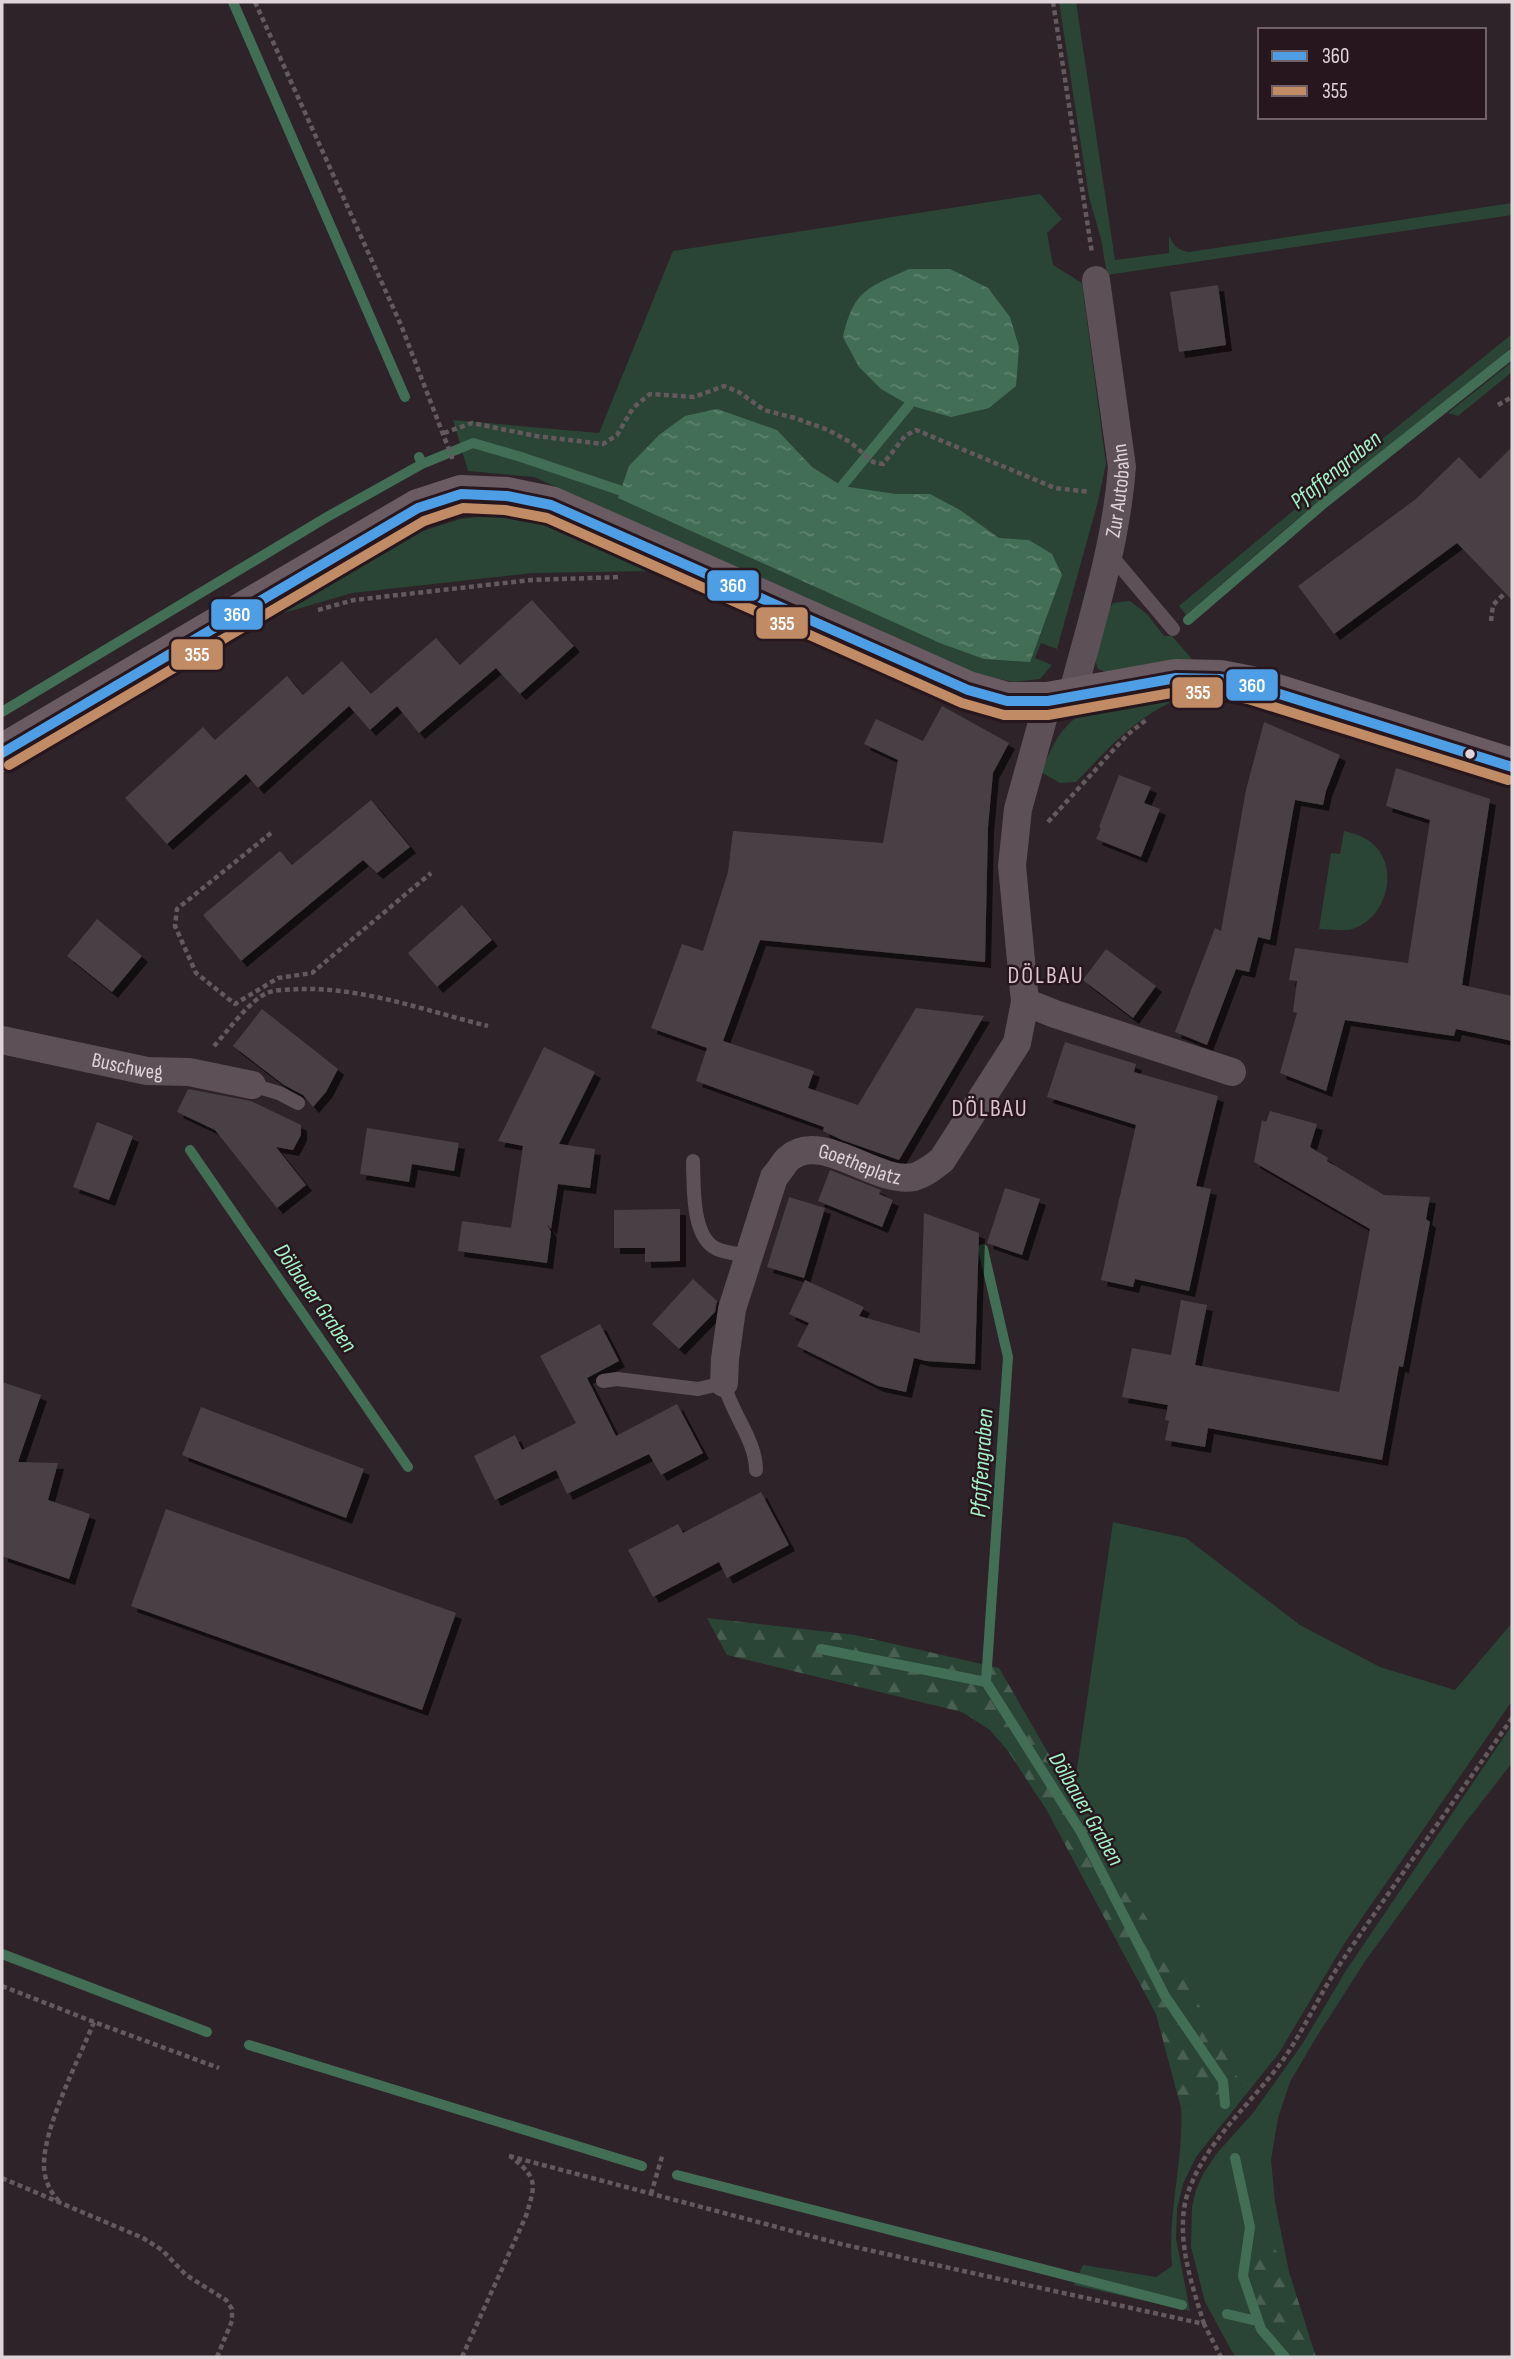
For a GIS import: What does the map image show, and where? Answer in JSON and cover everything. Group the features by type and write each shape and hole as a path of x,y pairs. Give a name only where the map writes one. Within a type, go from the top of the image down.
{"street":[{"name":"Zur Autobahn","path":"1060,700 1109,553 1120,495 1122,467 1096,280"},
{"path":"2,753 418,508 461,494 507,496 551,505 968,690 1007,701 1060,700 1176,678 1220,680 1276,693 1512,767"},
{"name":"Goetheplatz","path":"724,1383 732,1309 775,1177 788,1159 803,1151 823,1151 895,1177 913,1177 929,1171 942,1160 1017,1043 1025,1002 1012,866 1018,809 1060,700"},
{"path":"1025,1002 1232,1072"},
{"name":"Buschweg","path":"2,1040 147,1071 189,1072 252,1085"}],"lane":[{"path":"1109,553 1173,629"},
{"path":"252,1085 279,1093 298,1103"},
{"path":"693,1161 694,1196 699,1227 707,1242 717,1249 749,1256"},
{"path":"603,1381 617,1379 698,1389 724,1383"},
{"name":"Goetheplatz","path":"724,1383 727,1398 756,1458 756,1470"}],"path":[{"path":"255,2 401,324 454,463"},
{"path":"1053,2 1096,280"},
{"path":"444,433 472,424 536,436 603,444 617,435 633,408 650,394 694,397 724,386 739,392 764,410 828,430 850,442 873,462 883,464 905,436 916,430 1055,488 1120,495"},
{"path":"1498,405 1512,397"},
{"path":"315,611 354,600 531,580 631,576"},
{"path":"1491,621 1493,606 1506,593"},
{"path":"1047,823 1127,735 1152,716"},
{"path":"271,833 177,909 175,926 196,973 234,1004 278,978 312,973 431,873"},
{"path":"189,1072 251,1005 266,993 285,990 319,989 362,994 488,1026"},
{"path":"1221,2357 1204,2325 1190,2278 1182,2228 1186,2202 1195,2174 1222,2135 1285,2056 1335,1972 1512,1718"},
{"path":"2,1986 219,2068"},
{"path":"61,2203 47,2184 44,2167 46,2145 94,2022"},
{"path":"651,2194 663,2153"},
{"path":"462,2357 530,2202 532,2179 528,2170 509,2156 841,2244 1204,2325"},
{"path":"2,2178 143,2238 162,2250 186,2275 226,2300 232,2309 232,2321 217,2357"}],"green space":[{"path":"1059,2 1076,2 1115,260 1169,253 1169,235 1176,247 1189,252 1512,203 1512,215 1107,275 1101,239 1089,197"},
{"path":"1040,194 1062,219 1047,233 1053,265 1082,283 1106,464 1057,649 1041,643 1035,658 1052,665 1040,679 1013,682 969,672 534,477 468,471 453,420 599,433 673,251"},
{"path":"1512,334 1512,346 1506,352 1295,521 1186,615 1179,606"},
{"path":"1512,362 1512,372 1458,416 1448,413"},
{"path":"502,514 543,524 656,571 532,573 352,593 263,619 404,537 460,519"},
{"path":"1130,601 1147,614 1164,636 1172,636 1197,665 1110,673 1098,669 1094,657 1105,615 1113,603"},
{"path":"1178,699 1135,725 1076,782 1060,783 1041,772 1062,732 1080,716 1122,705"},
{"path":"1344,831 1362,837 1377,848 1387,870 1385,895 1380,906 1363,924 1348,930 1319,929 1331,853 1340,854"},
{"path":"1113,1522 1186,1538 1300,1625 1380,1667 1455,1690 1512,1623 1512,1701 1344,1944 1279,2053 1196,2157 1183,2184 1177,2209 1176,2239 1190,2311 1074,2285 1083,2265 1156,2277 1172,2266 1172,2226 1181,2108 1241,2085 1073,1796"},
{"path":"707,1618 855,1635 999,1668 1222,2043 1241,2086 1181,2108 1156,2014 1046,1809 1008,1751 990,1730 962,1712 727,1655"},
{"path":"1512,1725 1512,1763 1366,1960 1290,2082 1278,2118 1271,2160 1275,2202 1289,2272 1270,2242 1249,2276 1273,2357 1235,2357 1205,2302 1191,2247 1192,2207 1203,2174 1217,2153 1253,2113 1303,2043 1345,1972"},
{"path":"1254,2241 1270,2241 1289,2272 1316,2357 1273,2357 1249,2276"}],"water":[{"path":"909,269 950,269 988,288 1010,317 1019,347 1016,386 989,408 951,417 909,405 881,389 859,367 843,337 852,309 873,286"},
{"path":"717,409 777,430 812,467 842,486 896,494 930,494 960,510 999,538 1029,540 1052,554 1062,575 1030,662 984,659 940,643 618,498 629,466 659,435 685,416"}],"building":[{"path":"1218,285 1226,345 1179,352 1170,292"},
{"path":"1512,447 1512,600 1457,543 1334,634 1298,586 1416,499 1459,457 1480,479"},
{"path":"532,600 574,646 520,694 496,668 419,733 397,706 370,730 349,706 258,788 246,774 167,844 125,798 203,727 215,740 287,676 303,695 342,661 371,694 436,638 460,665"},
{"path":"942,706 1009,743 993,773 988,827 985,962 760,940 723,1041 814,1071 808,1088 858,1105 916,1008 984,1016 899,1160 842,1140 823,1131 824,1127 696,1081 707,1048 651,1028 682,944 703,951 728,872 733,831 883,843 898,760 864,744 876,719 923,741"},
{"path":"1264,722 1340,755 1323,805 1295,800 1270,940 1258,937 1249,972 1236,969 1207,1045 1175,1032 1215,928 1221,931 1246,790"},
{"path":"1396,768 1490,799 1462,985 1512,996 1512,1041 1456,1029 1454,1036 1345,1020 1326,1091 1280,1073 1297,1013 1293,1012 1297,981 1289,980 1295,948 1408,963 1430,820 1386,806"},
{"path":"1119,775 1151,787 1144,803 1160,809 1141,857 1096,839"},
{"path":"371,800 410,847 377,873 363,860 241,961 203,915 280,851 292,865"},
{"path":"462,905 492,940 437,987 408,953"},
{"path":"97,919 142,956 112,992 67,956"},
{"path":"1106,949 1156,986 1133,1018 1083,980"},
{"path":"262,1009 338,1069 326,1092 313,1107 303,1095 284,1085 233,1046"},
{"path":"1065,1042 1136,1064 1134,1072 1218,1096 1196,1186 1211,1189 1189,1291 1135,1279 1133,1287 1101,1280 1136,1125 1047,1097"},
{"path":"544,1047 595,1072 559,1144 595,1149 590,1188 558,1184 551,1229 547,1224 551,1232 547,1263 458,1251 462,1221 511,1228 523,1146 498,1141"},
{"path":"188,1089 251,1101 301,1125 301,1135 293,1150 276,1147 306,1185 277,1208 215,1130 177,1112"},
{"path":"1270,1111 1317,1124 1310,1147 1328,1158 1327,1161 1384,1195 1430,1197 1426,1219 1430,1222 1403,1367 1399,1366 1382,1460 1208,1428 1205,1447 1165,1440 1169,1421 1165,1420 1168,1405 1122,1397 1132,1348 1171,1355 1181,1300 1207,1305 1195,1365 1339,1392 1370,1229 1254,1162 1262,1120 1266,1122"},
{"path":"97,1122 133,1136 109,1200 73,1187"},
{"path":"367,1128 459,1143 454,1171 412,1164 409,1182 360,1174"},
{"path":"830,1170 881,1190 879,1194 893,1200 882,1227 818,1201"},
{"path":"1005,1188 1040,1199 1022,1255 987,1243"},
{"path":"789,1197 825,1208 804,1278 767,1267"},
{"path":"680,1209 680,1261 645,1262 645,1248 614,1248 614,1210"},
{"path":"924,1213 979,1233 975,1364 914,1358 906,1392 878,1386 797,1346 809,1323 789,1314 805,1280 864,1307 859,1316 920,1333"},
{"path":"693,1279 717,1301 715,1312 679,1349 652,1324"},
{"path":"600,1324 619,1361 587,1378 616,1436 677,1404 703,1453 661,1475 649,1454 567,1494 556,1470 495,1500 474,1456 515,1435 522,1450 576,1423 540,1356"},
{"path":"2,1382 41,1395 18,1462 58,1463 48,1500 90,1514 69,1579 2,1556"},
{"path":"201,1407 364,1469 346,1518 182,1455"},
{"path":"761,1492 789,1545 727,1578 719,1562 653,1597 628,1550 678,1524 683,1533"},
{"path":"166,1509 456,1613 422,1710 131,1606"}],"waterway":[{"path":"233,2 405,397"},
{"name":"Pfaffengraben","path":"1188,620 1323,504 1512,354"},
{"path":"842,486 909,405"},
{"path":"422,464 473,443 619,490"},
{"path":"2,712 327,517 422,464 419,457"},
{"name":"Dölbauer Graben","path":"190,1150 408,1467"},
{"name":"Pfaffengraben","path":"983,1249 1008,1357 986,1682"},
{"name":"Dölbauer Graben","path":"821,1649 986,1682 1081,1832 1165,1996 1223,2081 1225,2104"},
{"path":"2,1954 207,2032"},
{"path":"249,2045 642,2166"},
{"name":"Dölbauer Graben","path":"1235,2158 1250,2227 1243,2276 1261,2329 1285,2357"},
{"path":"677,2175 1182,2305"},
{"path":"1227,2314 1257,2321"}],"transit line":[{"name":"360","path":"2,753 418,508 461,494 507,496 551,505 968,690 1007,701 1048,701 1176,678 1220,679 1251,685 1512,767"},
{"name":"355","path":"9,765 424,521 463,508 505,510 547,518 962,703 1004,715 1048,715 1177,692 1219,693 1248,699 1508,780"}],"district":[{"name":"DÖLBAU","path":"1046,975"},
{"name":"DÖLBAU","path":"990,1108"}]}
